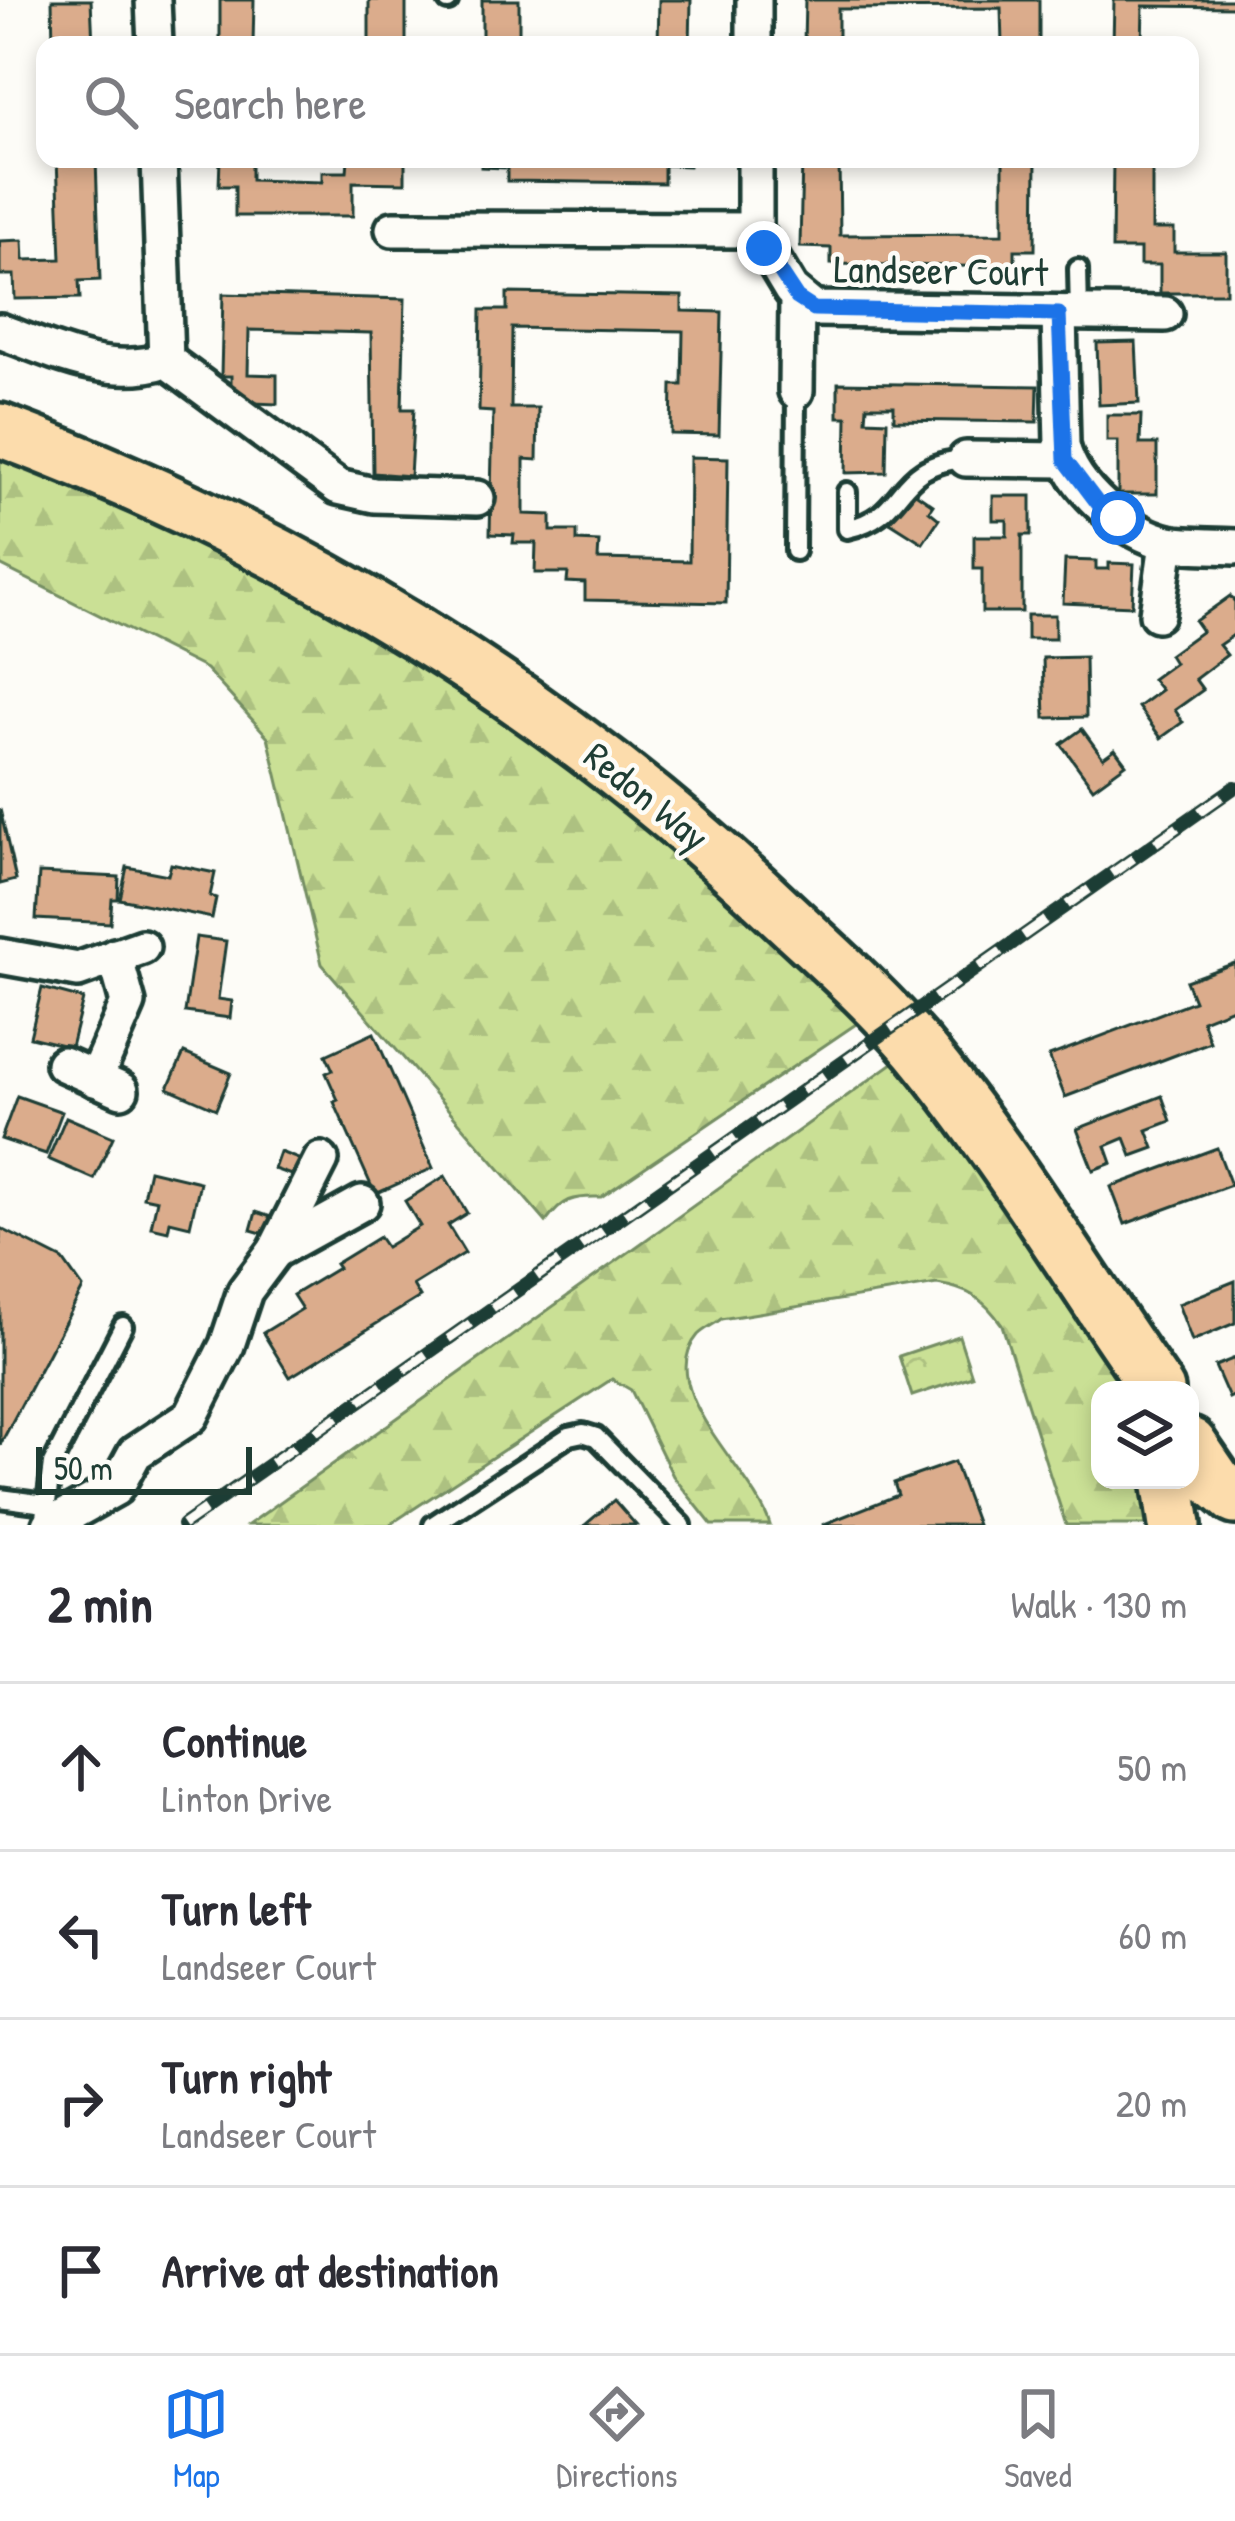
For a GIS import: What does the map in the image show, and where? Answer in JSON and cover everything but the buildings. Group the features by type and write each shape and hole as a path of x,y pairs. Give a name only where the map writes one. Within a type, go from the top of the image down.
{"main road":[{"name":"Redon Way","path":"0,430 154,494 325,578 520,698 646,792 740,874 915,1046 1012,1173 1145,1379"},
{"path":"1199,1457 1216,1482 1235,1498"},
{"path":"1169,1489 1174,1525"}],"street":[{"path":"153,0 155,36"},
{"path":"754,0 754,36"},
{"path":"160,168 166,360"},
{"path":"393,229 755,230 755,168"},
{"name":"Landseer Court","path":"755,230 797,298 814,309 1165,314"},
{"path":"796,391 797,298"},
{"path":"1069,314 1065,460 1099,505 1167,543 1235,547"},
{"path":"0,331 66,356 115,367 145,367 166,360"},
{"path":"166,360 338,488 374,495 477,497"},
{"path":"966,459 1065,460"},
{"path":"1157,614 1167,543"},
{"path":"0,956 78,970 129,952 128,1003 108,1084 63,1064"},
{"path":"46,1518 116,1488 135,1454 190,1416 227,1345 245,1291 275,1251 321,1160"},
{"path":"275,1251 362,1203"}],"lane":[{"path":"1069,314 1078,269"},
{"path":"796,391 796,550"},
{"path":"847,492 847,529 876,520 926,466 966,459"},
{"path":"0,1498 46,1518 52,1465 123,1326"},
{"path":"433,1525 569,1436 583,1433 605,1445 682,1525"}],"green space":[{"path":"0,454 167,524 395,642 584,771 776,939 859,1022 601,1197 569,1200 546,1222 322,964 268,737 206,669 0,565"},
{"path":"897,1060 909,1062 1126,1381 1091,1381 1091,1489 1156,1489 1156,1525 1066,1525 1002,1325 974,1296 937,1284 721,1319 698,1335 687,1357 687,1381 696,1406 770,1525 712,1525 673,1476 631,1390 612,1379 389,1525 248,1525"},
{"path":"959,1336 972,1376 912,1396 899,1356"}],"railway":[{"path":"183,1525 1235,787"}],"route":[{"path":"764,248 797,298 814,309 1059,314 1065,460 1099,505 1118,518"}]}
